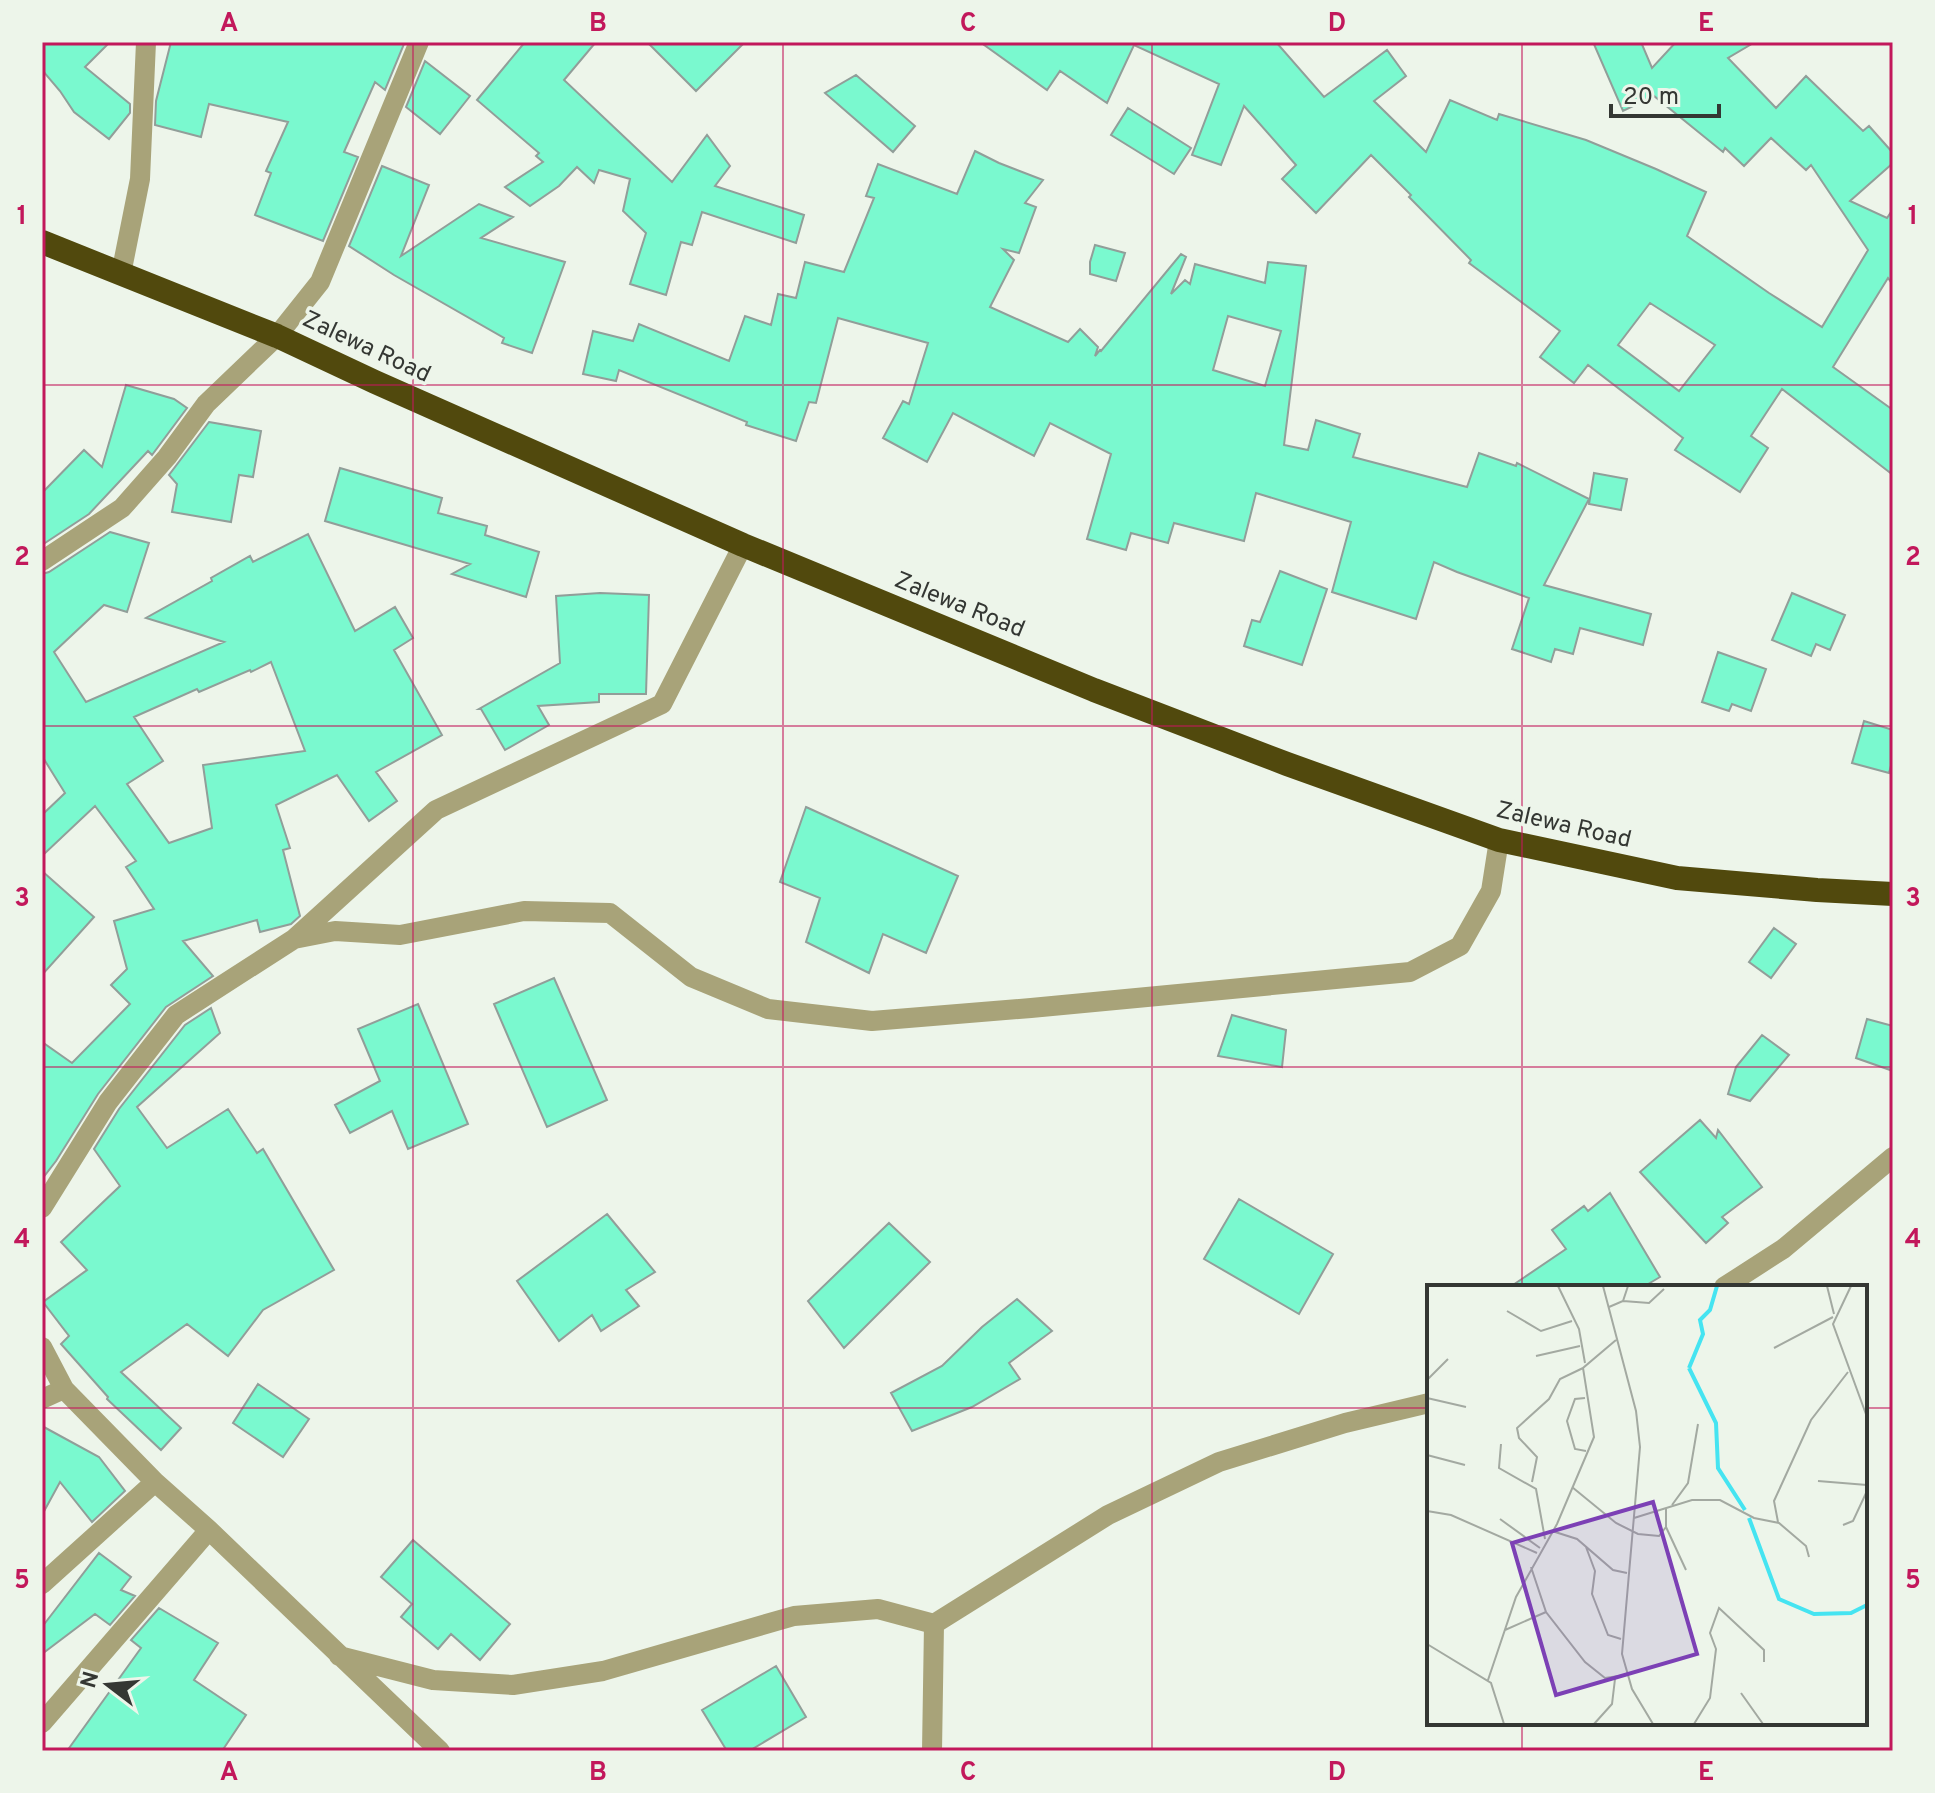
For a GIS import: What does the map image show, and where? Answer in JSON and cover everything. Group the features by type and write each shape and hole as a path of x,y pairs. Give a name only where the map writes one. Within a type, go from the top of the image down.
{"highway":[{"name":"Zalewa Road","path":"42,242 277,336 743,545 1109,696 1499,840 1677,878 1893,894"}],"street":[{"path":"121,274 140,179 146,42"},
{"path":"42,561 122,508 167,457 206,404 277,336 320,282 419,42"},
{"path":"42,1208 108,1102 176,1015 294,939 436,810 662,704 743,545"},
{"path":"294,939 335,931 400,935 524,911 610,913 691,977 768,1009 872,1021 936,1016 1410,972 1460,946 1491,891 1499,840"},
{"path":"1727,1285 1783,1249 1893,1157"},
{"path":"42,1347 64,1389 155,1482 440,1751"},
{"path":"42,1399 64,1389"},
{"path":"339,1656 433,1680 513,1685 603,1671 794,1616 878,1609 934,1624 1108,1515 1219,1462 1345,1423 1427,1403"},
{"path":"42,1584 155,1482"},
{"path":"42,1723 209,1530"},
{"path":"932,1751 934,1624"}],"building":[{"path":"42,42 110,42 85,67 130,104 130,113 109,139 74,112 42,70"},
{"path":"171,42 404,44 385,90 375,82 344,152 358,157 323,241 255,215 271,173 266,171 288,122 209,104 201,137 155,125 156,101"},
{"path":"525,42 596,42 564,80 672,182 707,135 730,166 715,186 804,215 796,243 702,212 692,245 681,242 666,295 630,284 646,233 623,211 630,179 599,170 594,183 577,167 559,186 530,206 505,187 543,162 536,156 539,153 477,100"},
{"path":"647,42 745,42 696,91"},
{"path":"980,42 1276,42 1324,97 1387,50 1406,76 1374,101 1426,152 1450,100 1497,120 1499,114 1586,140 1656,169 1706,192 1687,236 1822,327 1868,250 1811,165 1806,170 1771,138 1744,166 1725,148 1723,152 1654,96 1623,111 1593,42 1641,42 1652,68 1676,42 1755,42 1728,58 1776,108 1806,76 1863,131 1869,126 1893,153 1893,163 1850,201 1887,218 1893,209 1893,285 1888,278 1833,367 1893,410 1893,475 1782,389 1751,436 1768,448 1740,492 1675,450 1683,438 1588,365 1574,383 1540,357 1560,331 1469,263 1471,260 1371,155 1316,213 1282,179 1296,165 1244,106 1221,165 1192,155 1219,84 1134,45 1107,103 1060,71 1047,90","holes":["1650,303 1715,345 1679,391 1618,345"]},
{"path":"425,61 470,96 440,134 406,107"},
{"path":"856,75 915,126 893,152 825,93"},
{"path":"1128,108 1191,148 1174,174 1111,135"},
{"path":"975,151 1043,180 1025,203 1036,207 1019,253 1003,249 1014,260 990,307 1068,342 1080,329 1098,347 1095,356 1181,254 1186,257 1171,294 1185,280 1190,284 1195,264 1265,283 1268,262 1306,266 1284,445 1308,450 1316,420 1360,434 1353,457 1467,487 1479,453 1516,466 1517,463 1589,499 1544,585 1651,614 1643,645 1580,628 1573,654 1555,649 1551,662 1512,649 1529,598 1434,562 1416,619 1332,592 1351,522 1256,493 1244,541 1174,523 1168,543 1131,533 1126,550 1087,539 1111,454 1050,423 1034,456 953,413 927,462 883,438 903,401 909,404 928,343 838,318 816,403 809,402 796,441 746,425 747,422 619,370 616,381 583,374 593,331 633,341 639,324 729,361 745,316 771,325 778,294 796,298 805,262 844,272 874,198 866,196 878,164 957,194","holes":["1228,316 1281,331 1265,386 1213,370"]},
{"path":"382,166 429,185 401,256 479,204 513,217 481,238 565,262 532,353 502,343 504,338 349,246"},
{"path":"1095,245 1125,253 1116,281 1090,274"},
{"path":"126,385 174,399 187,408 152,455 148,451 89,514 42,545 42,493 84,450 102,467"},
{"path":"209,422 261,431 253,477 239,475 231,522 172,512 177,484 169,475"},
{"path":"340,468 442,498 438,513 487,526 485,535 539,552 526,597 452,574 470,564 325,521"},
{"path":"1594,473 1627,479 1621,510 1589,504"},
{"path":"110,532 149,543 127,612 104,605 54,652 86,702 224,642 146,618 250,556 253,562 308,534 355,631 395,607 413,638 394,650 442,735 376,772 397,801 369,821 337,775 276,805 290,848 283,850 300,916 291,924 260,932 257,920 183,941 213,976 166,1007 98,1094 42,1179 42,1042 72,1063 130,1004 111,985 127,969 114,921 154,909 126,867 136,861 95,806 42,856 42,815 65,793 42,756 42,574","holes":["271,662 305,751 203,765 212,828 169,843 127,784 163,761 134,717 197,689 199,692"]},
{"path":"1280,571 1327,589 1302,665 1244,646 1252,620 1260,622"},
{"path":"600,593 649,595 646,694 599,694 599,702 538,706 549,725 505,750 479,709 560,663 556,596"},
{"path":"1792,593 1845,615 1830,650 1816,644 1811,656 1772,640"},
{"path":"1718,652 1766,669 1751,711 1732,704 1729,711 1702,702"},
{"path":"1864,721 1893,730 1893,758 1889,773 1852,763"},
{"path":"806,807 958,876 926,953 883,934 869,973 806,942 820,898 780,882"},
{"path":"42,871 94,917 42,975"},
{"path":"1774,928 1796,944 1771,978 1749,962"},
{"path":"554,978 607,1100 547,1127 494,1004"},
{"path":"418,1004 468,1124 408,1149 392,1111 350,1133 335,1105 380,1081 358,1029"},
{"path":"211,1008 220,1033 137,1107 167,1148 228,1109 257,1153 263,1149 334,1270 263,1310 228,1356 187,1324 121,1372 181,1428 161,1450 107,1399 61,1344 69,1336 43,1302 87,1270 61,1242 120,1186 94,1149 119,1109 185,1025"},
{"path":"1232,1015 1286,1030 1282,1067 1218,1056"},
{"path":"1867,1019 1893,1026 1893,1071 1856,1058"},
{"path":"1762,1035 1789,1055 1750,1101 1728,1094 1736,1067"},
{"path":"1700,1120 1716,1138 1718,1130 1762,1187 1722,1217 1728,1223 1706,1243 1640,1172"},
{"path":"1610,1193 1660,1277 1646,1285 1513,1285 1566,1249 1552,1230 1584,1206 1588,1211"},
{"path":"1239,1199 1333,1254 1299,1314 1204,1259"},
{"path":"607,1214 655,1272 626,1290 639,1306 601,1331 592,1315 559,1341 517,1281"},
{"path":"889,1223 930,1262 844,1348 808,1301"},
{"path":"1017,1299 1052,1331 1009,1363 1020,1379 972,1407 912,1431 891,1393 942,1366 982,1327"},
{"path":"258,1384 309,1419 283,1457 233,1423"},
{"path":"42,1426 99,1457 125,1491 92,1522 60,1482 42,1515"},
{"path":"413,1540 510,1624 480,1660 451,1634 438,1649 401,1617 412,1604 381,1577"},
{"path":"99,1553 131,1577 121,1590 135,1596 110,1625 95,1614 42,1654 42,1627"},
{"path":"159,1608 218,1643 194,1680 246,1715 222,1751 67,1751 141,1648 131,1640"},
{"path":"776,1666 806,1717 749,1751 727,1751 702,1710"}]}
